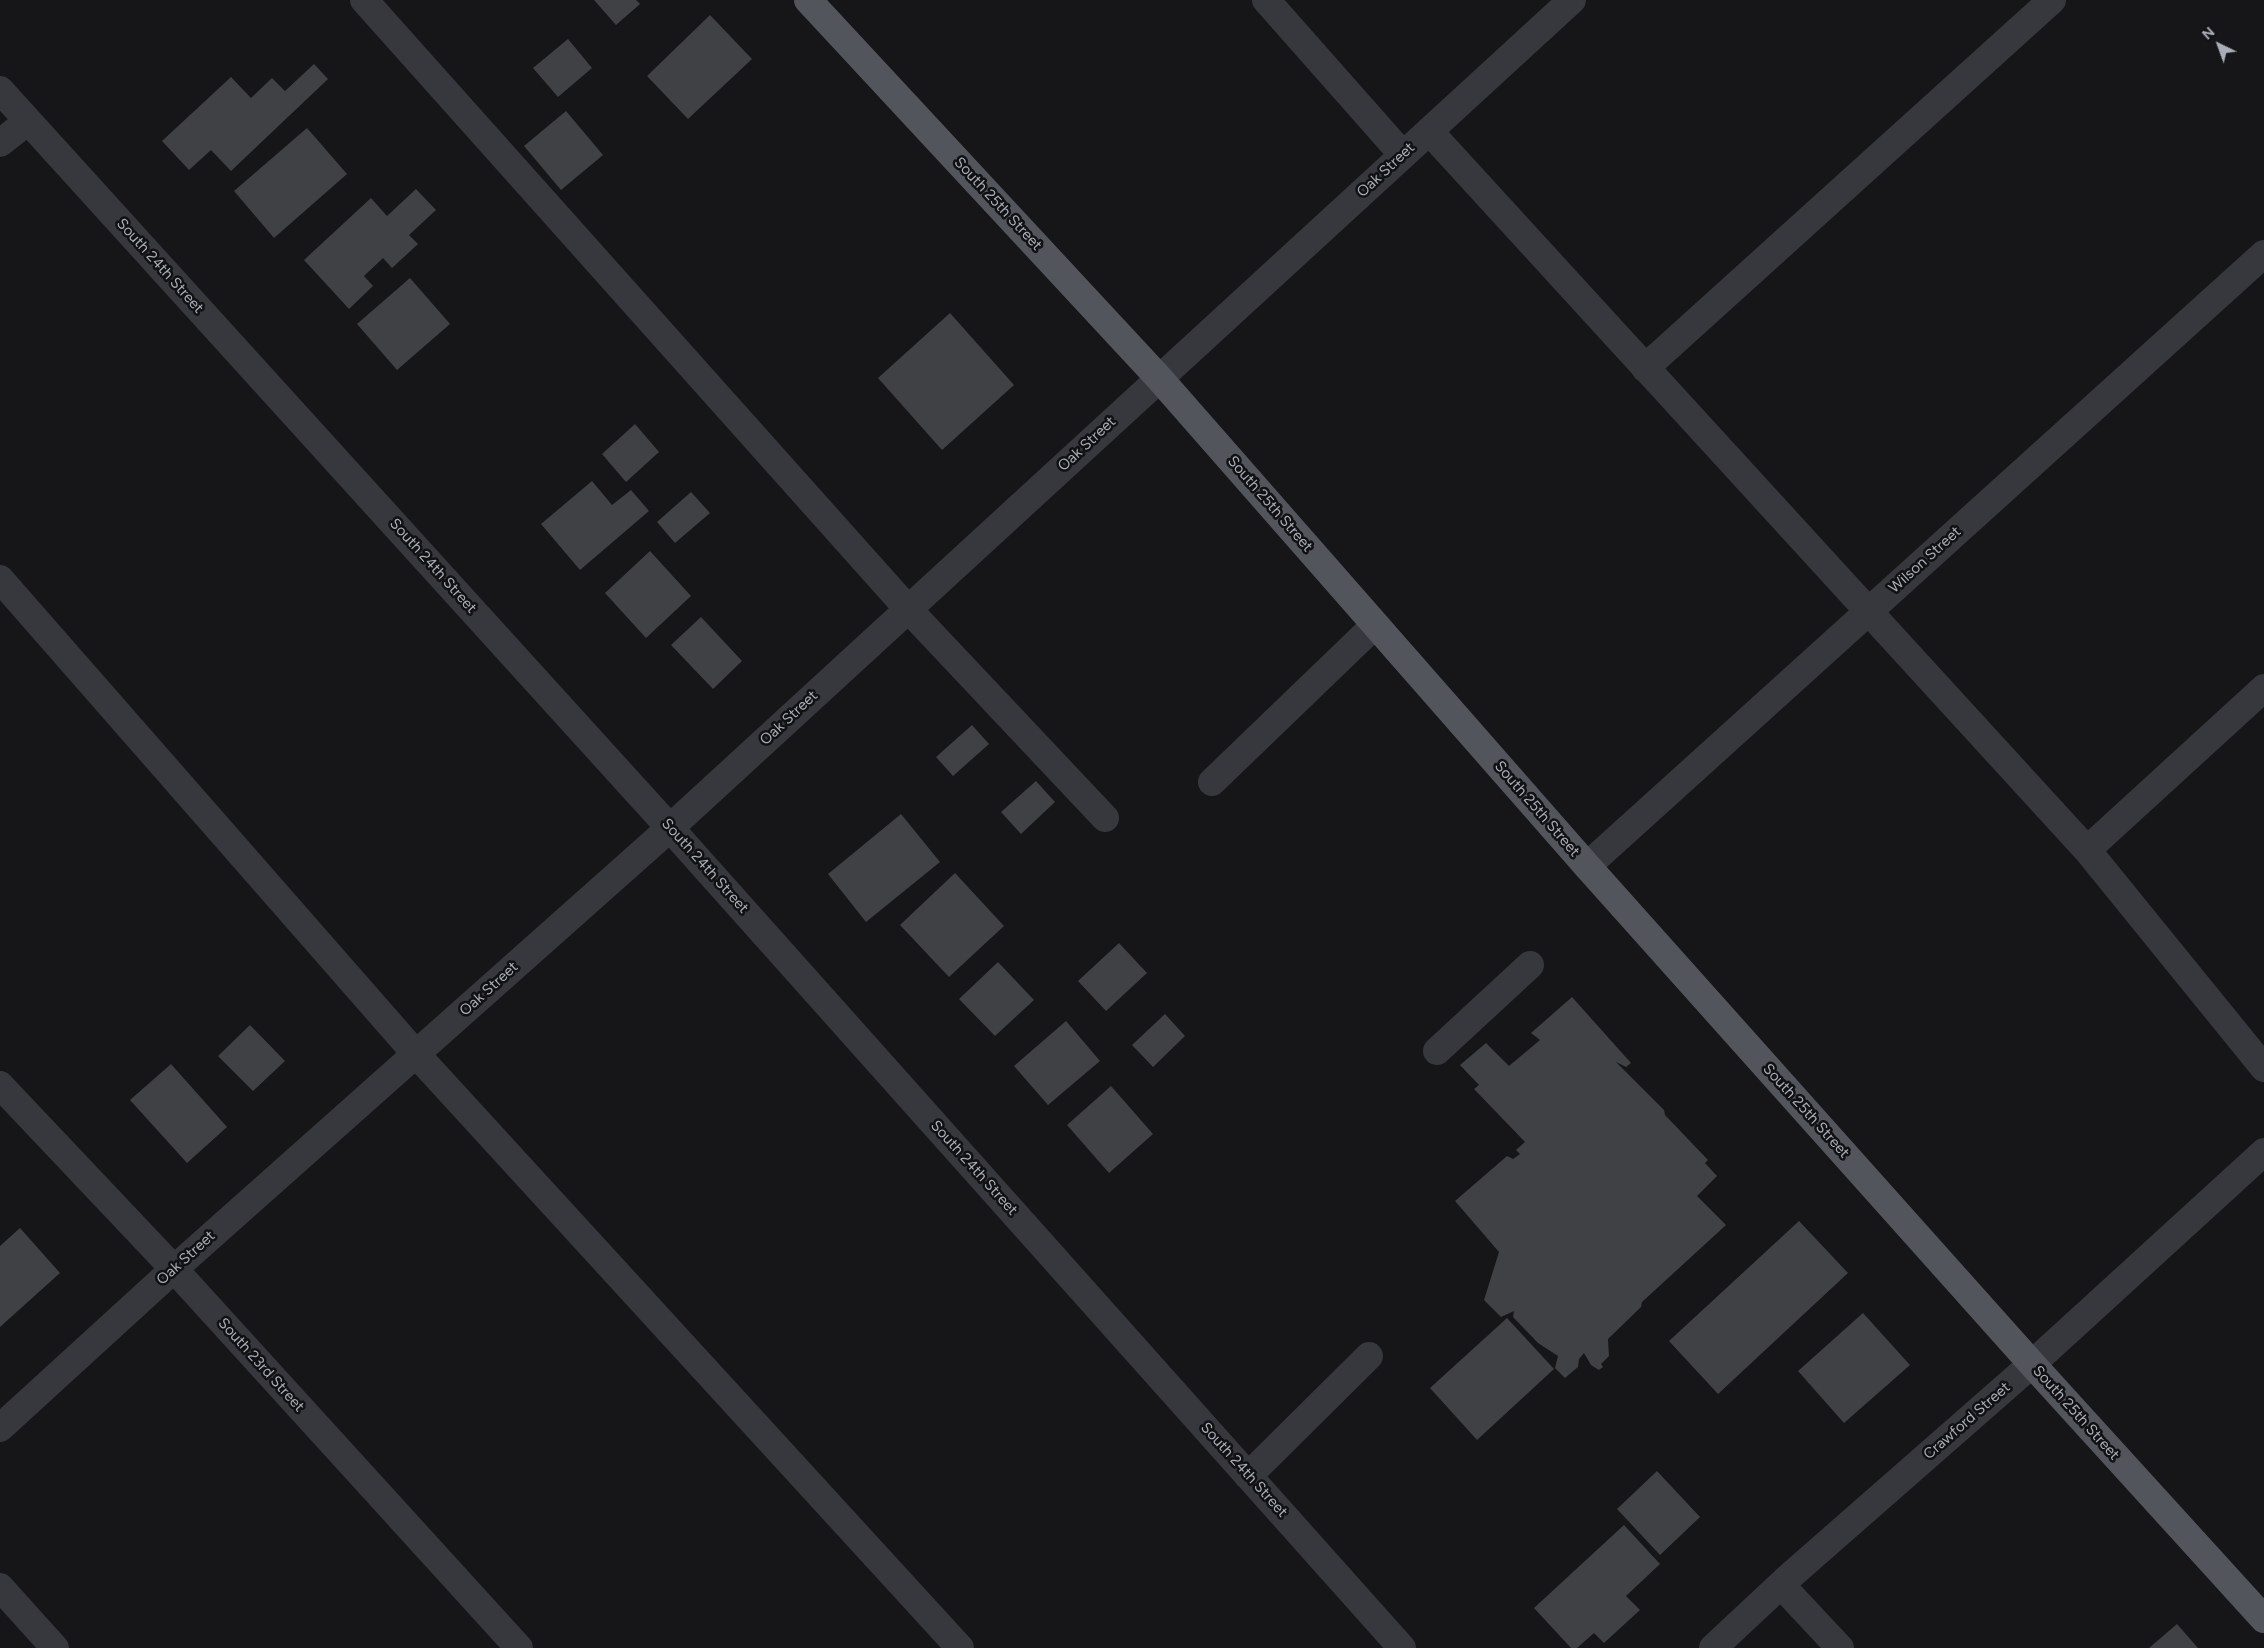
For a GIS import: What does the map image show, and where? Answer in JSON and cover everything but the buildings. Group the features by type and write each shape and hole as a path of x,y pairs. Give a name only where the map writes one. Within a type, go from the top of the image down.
{"main road":[{"name":"South 25th Street","path":"808,0 1159,378 1587,866 2032,1364 2264,1619"}],"street":[{"path":"364,0 908,609 1105,818"},
{"path":"1266,0 1403,155"},
{"name":"Oak Street","path":"0,1428 174,1269 670,828 1572,0"},
{"path":"1645,368 2052,0"},
{"name":"South 24th Street","path":"0,90 670,828 1402,1648"},
{"path":"0,143 28,121"},
{"path":"1429,131 2087,850 2264,1068"},
{"name":"Wilson Street","path":"1587,866 2264,254"},
{"path":"0,579 416,1054 960,1648"},
{"path":"1212,782 1376,625"},
{"path":"2087,850 2264,688"},
{"path":"1437,1051 1530,965"},
{"name":"South 23rd Street","path":"0,1085 174,1269 519,1648"},
{"name":"Crawford Street","path":"1713,1648 1781,1585 2032,1364 2264,1152"},
{"path":"1248,1476 1369,1356"},
{"path":"1781,1585 1840,1648"},
{"path":"0,1587 55,1648"}]}
